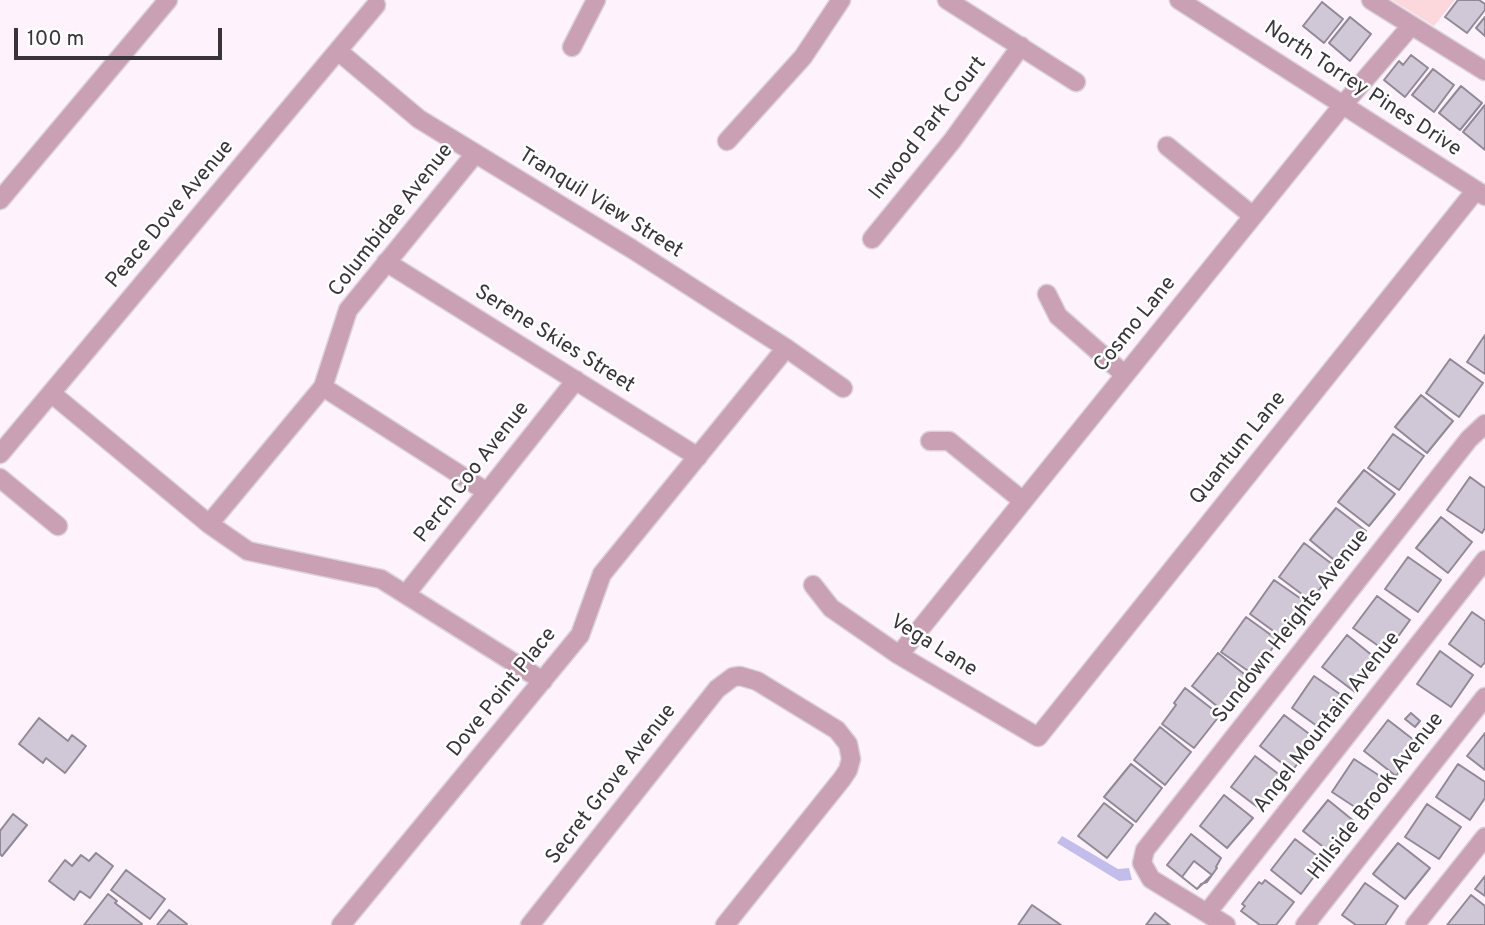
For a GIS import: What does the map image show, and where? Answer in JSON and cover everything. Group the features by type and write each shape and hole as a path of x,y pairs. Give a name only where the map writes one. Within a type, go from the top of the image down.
{"street":[{"path":"0,200 168,0"},
{"path":"572,47 596,0"},
{"path":"727,141 803,57 841,0"},
{"path":"947,0 1076,82"},
{"name":"North Torrey Pines Drive","path":"1179,0 1480,193"},
{"path":"1371,0 1485,71"},
{"name":"Peace Dove Avenue","path":"0,454 376,5"},
{"name":"Cosmo Lane","path":"899,656 1252,216 1411,26"},
{"name":"Inwood Park Court","path":"872,239 952,141 1021,46"},
{"name":"Tranquil View Street","path":"338,51 419,119 632,249 843,388"},
{"path":"1167,146 1252,216"},
{"name":"Columbidae Avenue","path":"209,524 323,387 348,310 475,154"},
{"name":"Quantum Lane","path":"1038,737 1480,193"},
{"name":"Serene Skies Street","path":"386,262 698,457"},
{"path":"1048,295 1058,316 1125,375"},
{"name":"Dove Point Place","path":"341,925 580,635 602,574 786,348"},
{"name":"Perch Coo Avenue","path":"406,594 576,380"},
{"path":"323,387 487,492"},
{"path":"51,393 209,524 248,551 381,579 543,681"},
{"name":"Sundown Heights Avenue","path":"1207,914 1151,879 1142,863 1145,850 1469,439 1485,424"},
{"path":"930,441 949,441 1023,501"},
{"path":"0,478 58,526"},
{"name":"Angel Mountain Avenue","path":"1207,914 1485,560"},
{"name":"Vega Lane","path":"813,585 831,608 899,656 1038,737"},
{"name":"Secret Grove Avenue","path":"530,925 717,689 733,677 748,677 836,730 844,736 851,751 848,769 842,779 725,925"},
{"name":"Hillside Brook Avenue","path":"1305,925 1485,697"},
{"path":"1415,925 1485,837"},
{"path":"1207,914 1226,925"}],"shaded area":[{"path":"1392,0 1455,0 1434,26"},
{"path":"1062,836 1118,869 1129,868 1132,880 1119,881 1057,843"}],"building":[{"path":"1458,0 1479,0 1485,4 1485,10 1467,33 1445,17"},
{"path":"1322,2 1343,19 1324,43 1303,26"},
{"path":"1350,17 1371,34 1350,61 1329,43"},
{"path":"1485,17 1485,36 1476,28"},
{"path":"1411,55 1428,68 1405,97 1384,80 1399,61 1403,65"},
{"path":"1433,69 1454,85 1434,112 1412,95"},
{"path":"1461,86 1482,103 1460,130 1439,113"},
{"path":"1485,105 1485,150 1463,132"},
{"path":"1485,335 1485,374 1467,362"},
{"path":"1450,359 1483,383 1459,417 1426,393"},
{"path":"1421,395 1453,421 1427,453 1395,427"},
{"path":"1393,434 1424,456 1399,490 1368,468"},
{"path":"1364,470 1395,494 1369,526 1338,502"},
{"path":"1470,477 1485,488 1485,528 1482,533 1447,510"},
{"path":"1336,508 1366,531 1339,564 1310,540"},
{"path":"1441,517 1472,542 1448,573 1416,548"},
{"path":"1304,543 1336,567 1311,601 1279,577"},
{"path":"1408,557 1441,580 1418,612 1385,589"},
{"path":"1274,580 1307,603 1283,638 1250,614"},
{"path":"1377,596 1410,620 1387,652 1353,628"},
{"path":"1472,612 1485,621 1485,662 1481,667 1449,644"},
{"path":"1246,617 1278,640 1254,675 1221,652"},
{"path":"1347,635 1379,661 1355,692 1322,667"},
{"path":"1440,651 1473,675 1451,707 1417,684"},
{"path":"1218,653 1249,678 1223,711 1192,686"},
{"path":"1314,676 1347,699 1324,731 1292,708"},
{"path":"1185,688 1220,715 1194,748 1162,724"},
{"path":"1411,713 1420,721 1415,727 1405,719"},
{"path":"1284,715 1316,739 1292,771 1260,746"},
{"path":"39,718 68,741 72,735 86,746 65,773 46,758 43,763 19,744"},
{"path":"1388,720 1419,744 1396,776 1364,751"},
{"path":"1160,727 1191,752 1165,785 1134,760"},
{"path":"1485,733 1485,770 1467,756"},
{"path":"1255,756 1285,779 1260,809 1231,787"},
{"path":"1354,759 1389,782 1367,815 1332,792"},
{"path":"1131,764 1162,788 1136,822 1104,797"},
{"path":"1458,764 1485,782 1485,798 1470,820 1436,797"},
{"path":"1224,795 1253,818 1227,848 1200,826"},
{"path":"1328,800 1355,822 1331,853 1303,831"},
{"path":"1104,803 1133,825 1107,858 1078,836"},
{"path":"1427,804 1461,827 1439,859 1405,837"},
{"path":"13,814 27,825 2,856 0,831"},
{"path":"1191,834 1221,858 1207,882 1197,889 1167,865"},
{"path":"1295,839 1325,862 1301,894 1271,870"},
{"path":"1398,843 1430,868 1405,899 1373,874"},
{"path":"96,853 113,866 90,898 80,891 74,900 49,881 65,860 72,866 81,855 89,861"},
{"path":"1194,861 1212,875 1197,889 1182,877"},
{"path":"126,870 165,899 150,919 111,890"},
{"path":"1485,876 1485,896 1475,889"},
{"path":"1265,880 1294,902 1276,925 1260,925 1241,911 1245,906 1242,904 1259,882 1262,884"},
{"path":"1365,883 1398,906 1385,925 1356,925 1342,915"},
{"path":"108,894 117,901 115,903 142,924 84,925"},
{"path":"1471,895 1485,906 1485,925 1447,925"},
{"path":"1032,905 1061,925 1018,925"},
{"path":"169,910 187,924 157,925"},
{"path":"1155,913 1170,925 1146,925"}]}
